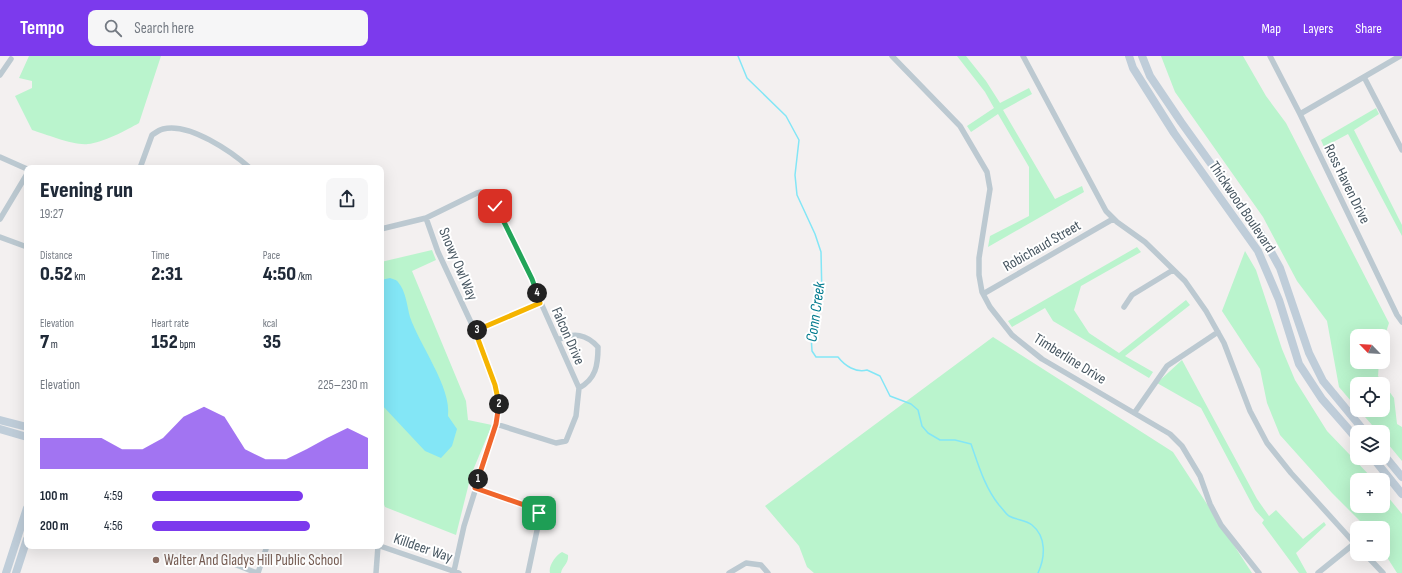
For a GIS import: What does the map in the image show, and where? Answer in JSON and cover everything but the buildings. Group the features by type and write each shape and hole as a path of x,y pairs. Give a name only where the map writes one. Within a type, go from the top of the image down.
{"main road":[{"name":"Thickwood Boulevard","path":"1129,56 1133,68 1174,133 1258,251 1279,300 1300,364 1322,399 1350,431"},
{"name":"Thickwood Boulevard","path":"1142,56 1150,76 1260,232 1280,268 1309,353 1319,374 1359,425"},
{"path":"0,420 24,426"},
{"path":"0,429 24,436"},
{"path":"1390,462 1402,477"},
{"path":"1379,465 1402,494"},
{"path":"7,573 24,518"},
{"path":"16,573 24,548"}],"street":[{"name":"Timberline Drive","path":"892,56 960,126 987,172 990,189 979,258 979,275 984,294 990,307 1012,335 1036,354 1170,434 1182,446 1200,476 1210,504 1221,525 1259,573"},
{"path":"1023,56 1106,211 1114,219 1145,242 1185,281 1206,311 1218,332 1250,411 1267,443 1291,473 1350,537"},
{"name":"Ross Haven Drive","path":"1270,56 1300,114 1397,315 1402,322"},
{"path":"1300,114 1398,56"},
{"path":"0,75 11,59"},
{"path":"1364,77 1400,143 1402,150"},
{"path":"141,165 152,135 164,129 174,128 193,132 230,152 246,165"},
{"path":"0,157 24,168"},
{"path":"0,220 24,179"},
{"name":"Falcon Drive","path":"384,228 426,218 477,193 485,194 495,206 505,223 532,279 540,303 558,340 578,388 573,426 566,442 556,443 496,424"},
{"name":"Snowy Owl Way","path":"426,218 438,252 475,331 495,385 499,403 496,424 464,526 456,572"},
{"name":"Robichaud Street","path":"984,294 1114,219"},
{"path":"0,237 24,246"},
{"path":"1124,307 1132,295 1173,270"},
{"path":"475,331 540,303"},
{"path":"1135,412 1167,366 1218,332"},
{"path":"558,340 574,335 583,336 591,339 598,347 598,360 595,372 588,383 578,388"},
{"path":"475,488 533,508 539,513 539,521 528,573"},
{"name":"Killdeer Way","path":"384,548 456,572"},
{"path":"229,562 258,573 266,549"},
{"path":"376,573 379,549"},
{"path":"1318,573 1350,549"},
{"path":"1372,561 1383,573"},
{"path":"729,573 746,564 761,565 768,573"}],"green space":[{"path":"29,56 161,56 139,123 107,139 94,143 82,144 68,142 32,130 15,96 32,88 32,81 19,78"},
{"path":"957,56 966,56 986,81 1000,103 1029,88 1032,94 1003,110 1055,199 1082,186 1084,192 988,247 990,236 1029,216 1029,167 998,114 971,132 967,126 994,108 985,92"},
{"path":"1161,56 1243,56 1266,96 1286,123 1389,323 1387,329 1350,329 1350,369 1378,369 1379,377 1350,377 1350,400 1339,387 1327,321 1297,281 1263,217 1175,92"},
{"path":"1376,108 1379,114 1354,130 1402,225 1402,236 1348,134 1324,147 1321,140"},
{"path":"1137,247 1141,252 1081,286 1074,310 1089,333 1119,353 1186,300 1190,305 1125,356 1153,372 1149,378 1053,321 1045,308 1012,327 1008,321"},
{"path":"432,250 436,260 412,271 466,401 468,420 492,425 471,475 456,535 385,507 384,504 384,261"},
{"path":"1245,251 1256,270 1282,349 1295,380 1327,431 1350,455 1350,465 1360,465 1367,473 1350,473 1350,511 1280,435 1267,403 1260,369 1222,311"},
{"path":"993,337 1173,452 1252,573 814,573 807,567 799,546 765,506"},
{"path":"1182,360 1257,499 1269,516 1276,510 1303,539 1324,522 1326,525 1296,553 1307,573 1299,573 1262,523 1264,520 1255,510 1201,408 1157,383"},
{"path":"1390,392 1394,398 1397,424 1402,427 1402,461 1390,446 1390,425 1372,425 1365,417 1390,417"},
{"path":"1390,499 1402,514 1402,573 1397,573 1389,561 1390,521 1360,521 1352,513 1390,513"},
{"path":"562,552 568,555 568,558 561,573 550,573 550,567 553,561"}],"water":[{"path":"390,278 397,281 403,290 414,328 434,366 445,393 448,405 448,416 457,429 452,446 441,458 425,451 384,407 384,279"}],"waterway":[{"name":"Conn Creek","path":"738,56 747,78 786,116 799,140 795,175 797,195 815,234 821,252 822,298 811,335 812,351 816,357 838,357 855,370 867,370 880,376 890,396 911,404 918,410 922,426 928,433 940,440 955,440 971,444 986,484 999,505 1009,516 1032,525 1040,535 1043,554 1038,573"}],"place":[{"name":"Walter And Gladys Hill Public School","path":"156,560"}],"route":[{"path":"495,206 505,223 532,279 540,303 475,331 495,385 499,403 496,424 475,488 533,508 539,513"}]}
